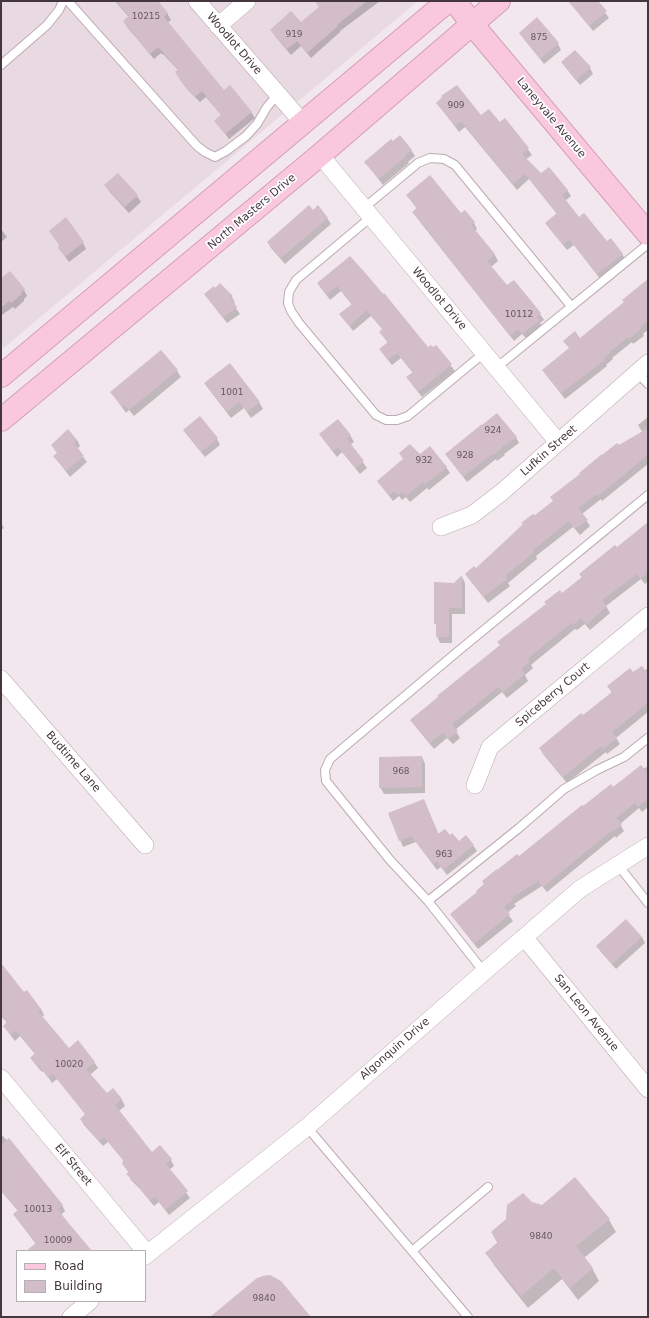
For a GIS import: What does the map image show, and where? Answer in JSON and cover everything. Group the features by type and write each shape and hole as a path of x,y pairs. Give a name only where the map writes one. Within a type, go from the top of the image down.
{"main road":[{"path":"2,372 95,297 448,1"},
{"name":"Laneyvale Avenue","path":"455,1 472,24 648,234"},
{"name":"North Masters Drive","path":"1,420 320,155 499,1"},
{"path":"95,297 119,322"}],"street":[{"name":"Woodlot Drive","path":"197,1 303,123"},
{"path":"218,26 247,1"},
{"name":"Woodlot Drive","path":"320,155 558,442"},
{"name":"Lufkin Street","path":"441,527 472,515 502,492 558,442 644,373"},
{"name":"Spiceberry Court","path":"475,785 490,747 648,616"},
{"name":"Budtime Lane","path":"1,679 145,845"},
{"name":"Algonquin Drive","path":"146,1252 307,1127 580,889 648,846"},
{"name":"San Leon Avenue","path":"524,937 648,1089"},
{"name":"Elf Street","path":"1,1078 143,1250"},
{"path":"71,1317 89,1302"}],"lane":[{"path":"1,65 47,25 59,10 63,1"},
{"path":"68,1 197,146 215,157 226,151 250,132 278,94"},
{"path":"484,353 408,416 397,420 386,420 376,415 299,323 291,311 288,303 289,292 296,280 418,163 430,158 444,159 455,165 571,306"},
{"path":"496,368 648,244"},
{"path":"484,972 428,901 390,860 326,781 325,770 330,759 457,652 648,495"},
{"path":"428,901 564,790 597,770 624,757 648,738"},
{"path":"618,865 648,903"},
{"path":"307,1127 468,1317"},
{"path":"412,1251 488,1187"}],"shaded area":[{"path":"1,1 418,1 1,350"}],"building":[{"path":"116,1 158,1 168,13 164,17 224,90 230,85 252,112 225,134 214,121 221,115 202,91 195,97 182,83 175,72 178,70 159,48 150,54 123,21 129,16"},
{"path":"315,1 367,1 337,25 338,26 307,53 297,41 287,49 270,30 291,11 301,22 319,7"},
{"path":"568,1 598,1 607,11 589,26"},
{"path":"537,17 559,43 540,59 519,33"},
{"path":"575,50 591,67 576,80 561,62"},
{"path":"457,85 481,115 489,109 500,122 505,118 529,148 522,154 541,173 549,167 568,190 562,195 579,217 584,213 607,241 611,238 623,254 597,274 569,239 563,245 545,223 557,213 525,174 513,184 461,121 455,126 436,103 442,97 441,96"},
{"path":"400,135 412,150 379,179 364,162 391,139 393,141"},
{"path":"118,173 138,195 125,207 104,185"},
{"path":"430,175 461,213 465,210 475,222 471,225 495,254 487,261 507,285 514,280 541,313 537,317 540,320 522,334 518,329 510,336 432,237 433,236 412,212 417,208 406,195"},
{"path":"309,205 313,210 318,205 328,218 281,258 267,242"},
{"path":"66,217 84,242 65,257 58,248 59,245 49,231"},
{"path":"350,256 383,294 384,293 428,347 431,345 433,347 436,345 452,364 418,392 406,377 413,372 397,353 388,360 379,349 388,342 379,332 382,329 367,310 349,326 339,314 352,304 337,286 326,295 317,283"},
{"path":"10,271 25,289 21,293 22,294 11,303 9,301 1,308 1,278"},
{"path":"648,279 648,321 629,339 628,337 609,352 610,353 603,358 605,360 561,393 542,370 569,348 563,341 575,331 580,338 624,302 622,300"},
{"path":"220,283 233,296 230,298 237,307 223,318 204,294 214,286 215,288"},
{"path":"161,350 178,370 129,410 125,405 122,407 110,392"},
{"path":"230,363 260,402 247,412 239,402 227,412 204,383"},
{"path":"497,413 517,437 493,455 492,454 463,477 445,454"},
{"path":"200,416 218,438 201,452 183,430"},
{"path":"338,419 351,435 347,439 364,461 356,468 338,447 333,451 319,434"},
{"path":"648,428 648,455 598,496 597,494 578,508 588,520 575,529 569,521 533,550 534,552 505,576 507,579 483,597 465,574 474,566 476,568 523,524 521,523 533,514 535,515 553,501 550,497 580,474 579,473 602,454 617,443 619,445"},
{"path":"68,429 77,440 74,443 84,456 66,471 53,456 57,453 51,445"},
{"path":"410,444 420,454 430,446 447,467 424,485 423,482 406,496 402,492 398,495 394,491 389,496 377,481 403,459 399,453"},
{"path":"648,522 648,572 641,579 637,574 602,600 607,606 586,625 581,618 573,625 571,623 533,654 528,659 530,661 521,669 525,674 503,692 498,687 452,724 458,731 448,739 443,732 430,743 410,720 500,645 497,642 546,604 544,602 560,590 562,593 582,577 579,574 615,545 617,547"},
{"path":"462,575 462,608 449,608 449,637 436,637 436,625 434,623 434,582 454,583"},
{"path":"642,666 648,674 648,703 612,732 617,738 603,749 601,746 563,777 539,748 581,713 583,715 612,692 607,686 630,668 633,672"},
{"path":"422,756 422,787 379,788 379,757"},
{"path":"641,765 648,773 648,799 638,807 635,803 616,818 622,824 612,832 611,831 543,887 538,881 512,898 513,900 504,907 510,914 474,944 450,914 477,892 476,891 484,884 482,881 497,869 517,854 519,856 582,805 583,806 611,784 613,787"},
{"path":"424,799 438,834 445,829 450,835 452,833 459,841 466,835 474,845 443,870 437,861 433,864 411,836 399,841 388,813"},
{"path":"626,919 642,937 612,964 596,946"},
{"path":"1,963 24,992 27,990 41,1009 38,1011 69,1048 78,1040 95,1062 86,1069 107,1093 113,1088 122,1099 115,1105 152,1152 160,1145 172,1159 166,1164 188,1191 165,1210 155,1197 150,1201 135,1182 126,1174 129,1172 122,1164 123,1160 104,1137 99,1141 80,1119 85,1114 53,1074 48,1078 39,1065 38,1067 30,1058 35,1053 16,1030 11,1035 3,1026 7,1022 1,1015"},
{"path":"9,1138 63,1205 57,1209 91,1250 27,1250 36,1243 13,1214 18,1210 1,1191 1,1145"},
{"path":"575,1177 610,1219 576,1246 593,1268 570,1288 554,1268 521,1296 485,1253 498,1242 491,1232 506,1219 507,1205 523,1193 532,1202 542,1205"},
{"path":"270,1275 281,1281 311,1317 210,1317 257,1278"}]}
